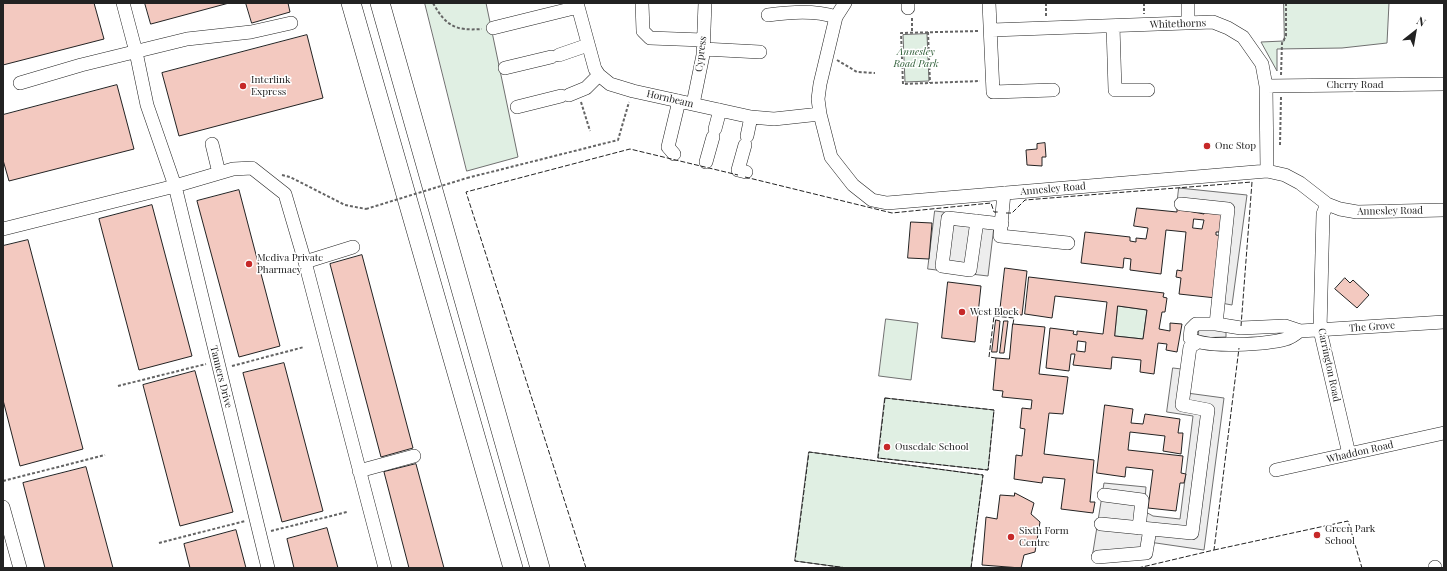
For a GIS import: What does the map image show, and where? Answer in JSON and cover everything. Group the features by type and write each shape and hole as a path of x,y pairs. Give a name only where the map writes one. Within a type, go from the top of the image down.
{"highway":[{"path":"351,3 512,568"},
{"path":"380,3 540,568"}],"street":[{"name":"Tanners Drive","path":"123,3 136,52 147,105 175,186 268,568"},
{"path":"642,3 643,31 650,38 760,52"},
{"name":"Cypress","path":"693,104 703,44 705,3"},
{"name":"Annesley Road","path":"845,3 836,17 818,100 831,157 853,185 872,200 887,203 1267,171 1285,175 1300,183 1327,204 1340,210 1357,212 1444,210"},
{"path":"989,3 992,30 986,82 993,92 1053,90"},
{"path":"1188,3 1188,23"},
{"path":"493,28 578,5 595,69 599,75 586,88 569,94 517,107"},
{"path":"768,15 790,12 817,13 836,17"},
{"path":"20,83 81,65 187,39 251,32 291,22"},
{"name":"Whitethorns","path":"992,30 1213,22 1228,28 1243,37 1262,64 1266,86 1267,171"},
{"path":"1113,26 1115,90 1148,90"},
{"path":"505,68 555,56 588,45"},
{"name":"Hornbeam","path":"599,75 610,84 633,91 751,117 774,119 820,114"},
{"name":"Cherry Road","path":"1266,86 1444,84"},
{"path":"674,154 668,147 679,101"},
{"path":"706,162 720,110"},
{"path":"746,172 738,170 751,117"},
{"path":"212,144 219,173"},
{"path":"3,229 175,186 233,169 252,168 285,194 305,262 385,568"},
{"path":"1004,193 1000,236 1068,243"},
{"path":"1181,204 1228,209 1216,324"},
{"name":"Carrington Road","path":"1327,204 1323,214 1320,330 1349,454"},
{"path":"977,221 1002,224"},
{"path":"305,262 353,247"},
{"name":"The Grove","path":"1300,332 1444,322"},
{"path":"1196,324 1216,324 1241,328 1285,326 1300,332 1286,339 1240,345 1196,343 1190,338 1190,329 1196,324"},
{"path":"1101,524 1192,533 1208,410 1182,405 1190,348 1196,343"},
{"name":"Whaddon Road","path":"1276,470 1444,433"},
{"path":"359,470 414,456"},
{"path":"1098,557 1146,553 1142,500 1104,495"},
{"path":"3,507 20,568"}],"path":[{"path":"433,3 440,16 453,27 471,30 493,28"},
{"path":"1282,43 1286,36 1286,3"},
{"path":"978,31 901,33 903,84 986,82"},
{"path":"928,32 930,83"},
{"path":"827,55 857,72 875,73"},
{"path":"275,173 290,177 346,205 366,209 467,178 618,140 633,91"},
{"path":"569,94 590,131"},
{"path":"118,386 304,347"},
{"path":"3,480 105,455"},
{"path":"259,534 347,512"},
{"path":"159,543 255,519"}],"green space":[{"path":"425,3 486,3 518,157 467,171"},
{"path":"1284,3 1389,3 1387,43 1342,48 1277,49 1277,71 1261,42 1284,41"},
{"name":"Annesley Road Park","path":"927,34 929,81 905,82 903,35"},
{"path":"1118,306 1147,310 1143,339 1115,336"},
{"path":"886,319 918,323 911,380 879,376"},
{"path":"885,398 994,410 988,470 878,458"},
{"path":"809,452 983,475 971,568 847,568 795,561"}],"shaded area":[{"path":"1179,188 1247,195 1232,305 1221,303 1226,211 1177,206"},
{"path":"935,211 995,218 988,276 928,269"},
{"path":"1199,328 1226,328 1226,337 1199,338"},
{"path":"1173,368 1190,370 1187,393 1224,398 1204,550 1149,542 1147,555 1092,558 1104,483 1146,487 1144,511 1153,516 1180,519 1193,416 1167,412"}],"building":[{"path":"3,3 94,3 104,39 3,65"},
{"path":"145,3 229,3 151,24"},
{"path":"246,3 288,3 290,12 252,23"},
{"name":"Interlink Express","path":"307,35 323,98 179,136 162,73"},
{"path":"117,85 134,149 9,181 3,160 3,115"},
{"path":"1045,143 1046,157 1042,157 1042,166 1027,165 1026,150 1037,149 1037,144"},
{"path":"239,190 280,346 239,357 197,201"},
{"path":"152,205 192,356 139,370 99,219"},
{"path":"1137,208 1177,212 1177,209 1204,214 1204,211 1222,213 1220,232 1216,232 1216,235 1223,236 1216,298 1179,294 1181,278 1176,277 1177,270 1182,271 1186,232 1166,230 1161,274 1130,270 1131,259 1124,258 1123,268 1081,263 1085,232 1130,237 1130,241 1136,242 1136,238 1146,239 1148,228 1134,226","holes":["1194,219 1204,220 1202,229 1193,228"]},
{"path":"911,222 932,223 929,259 908,258"},
{"path":"28,240 83,449 20,466 3,400 3,246"},
{"path":"362,255 413,448 381,457 330,264"},
{"path":"1005,268 1027,271 1022,315 1000,312"},
{"path":"1029,277 1164,293 1163,297 1167,298 1165,312 1162,312 1159,329 1170,331 1170,323 1182,324 1177,352 1166,350 1167,344 1158,343 1154,374 1140,372 1141,360 1112,357 1111,369 1073,365 1075,354 1071,354 1069,371 1046,368 1050,328 1074,331 1073,334 1077,335 1077,331 1103,334 1107,302 1055,296 1052,318 1025,314","holes":["1118,306 1147,310 1143,339 1115,336","1078,341 1086,342 1085,352 1077,351"]},
{"path":"1345,278 1350,283 1353,280 1369,295 1357,308 1335,289"},
{"name":"West Block","path":"948,282 981,286 975,342 942,338"},
{"path":"996,320 1000,321 997,352 992,352"},
{"path":"1004,321 1008,321 1004,353 1000,353"},
{"path":"1013,324 1045,327 1039,374 1068,377 1063,414 1049,413 1044,454 1094,460 1090,502 1095,502 1093,513 1061,509 1065,479 1043,477 1042,483 1014,479 1016,455 1022,456 1025,429 1020,428 1022,408 1031,409 1032,400 1002,397 1003,391 993,390 996,358 1009,359"},
{"path":"284,363 323,511 282,522 243,373"},
{"path":"195,371 233,512 180,526 143,385"},
{"path":"1105,405 1133,409 1131,423 1143,424 1145,414 1180,419 1178,433 1183,433 1181,454 1163,451 1165,436 1130,432 1128,450 1183,456 1181,473 1186,474 1184,483 1180,483 1176,511 1148,508 1153,470 1126,467 1125,477 1097,473"},
{"path":"416,464 444,568 409,568 384,472"},
{"path":"86,467 113,568 45,568 23,483"},
{"name":"Sixth Form Centre","path":"1015,493 1034,503 1031,514 1040,522 1035,552 1024,555 1021,568 982,565 986,517 997,519 1000,495 1014,496"},
{"path":"327,528 338,568 294,568 287,539"},
{"path":"236,530 246,568 190,568 184,544"}],"fence":[{"path":"586,568 466,192 630,149 738,175"},
{"path":"745,177 892,213 991,203 994,212 998,212"},
{"path":"1006,213 1012,213 1025,200 1252,182 1241,326"},
{"path":"996,358 989,357 994,316 1014,318 1013,324"},
{"path":"1138,568 1214,550 1239,348"},
{"path":"885,398 994,410 988,470 878,458 885,398"},
{"path":"847,568 795,561 809,452 983,475 971,568"},
{"path":"1214,550 1348,521 1362,568"}],"place":[{"name":"Interlink Express","path":"243,86"},
{"name":"One Stop","path":"1207,146"},
{"name":"Mediva Private Pharmacy","path":"249,264"},
{"name":"West Block","path":"962,312"},
{"name":"Ousedale School","path":"887,447"},
{"name":"Green Park School","path":"1317,535"},
{"name":"Sixth Form Centre","path":"1011,537"}]}
